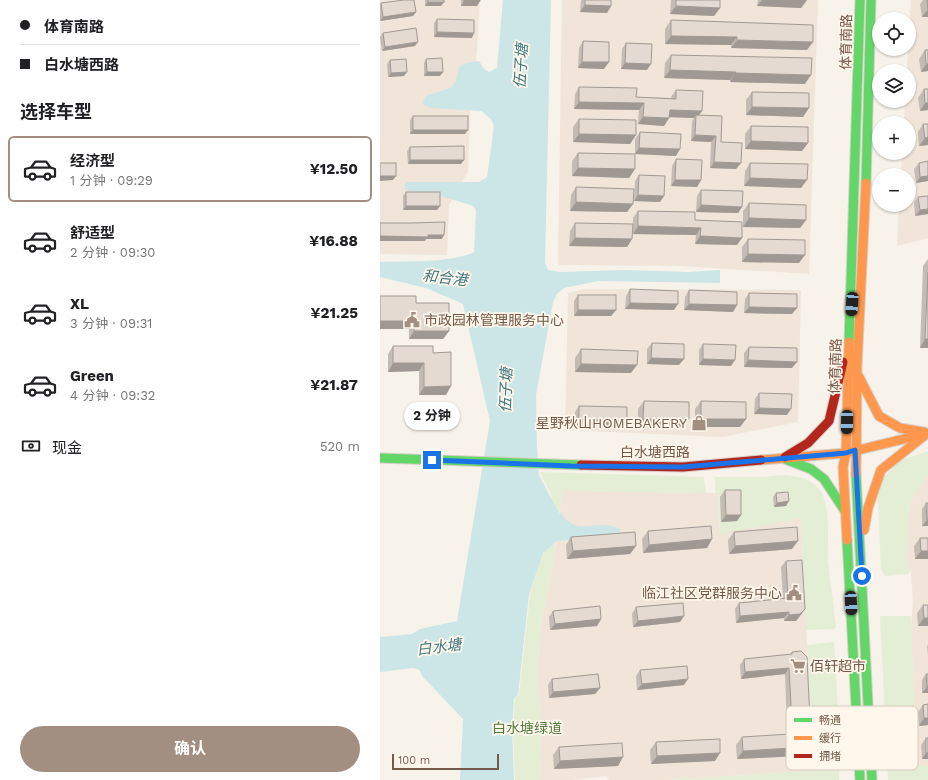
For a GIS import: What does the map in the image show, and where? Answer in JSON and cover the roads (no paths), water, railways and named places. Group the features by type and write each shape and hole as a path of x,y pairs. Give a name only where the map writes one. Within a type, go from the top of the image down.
{"main road":[{"name":"体育南路","path":"860,0 852,304 849,348 851,451 860,546 868,706"},
{"name":"体育南路","path":"856,706 843,467 851,451 857,366 867,166 871,0"},
{"path":"782,458 808,443 830,421 837,396 842,364 849,348"},
{"path":"857,366 860,382 879,416 900,428 928,433"},
{"path":"860,546 868,508 881,470 928,433"},
{"name":"白水塘西路","path":"380,458 571,466 683,467 851,451 928,433"},
{"path":"782,458 811,470 824,479 845,511"},
{"name":"体育南路","path":"859,770 860,780"},
{"name":"体育南路","path":"871,770 872,780"}],"water":[{"path":"503,0 551,0 545,263 548,270 560,272 627,270 688,272 720,270 720,283 598,281 564,288 557,294 553,302 536,395 539,475 559,513 561,513 567,521 574,525 581,526 611,526 620,529 621,535 557,541 543,553 529,595 518,695 514,698 512,727 514,780 460,780 463,719 423,677 419,670 414,668 380,672 380,637 412,634 420,629 457,621 490,421 463,304 426,288 380,277 380,262 442,260 465,256 474,252 475,208 471,205 433,194 408,191 405,188 405,184 408,182 479,182 487,177 494,126 491,119 481,111 431,108 424,105 423,102 426,96 452,87 456,81 458,70 463,64 479,61 484,69 489,72 497,68"}],"place":[{"name":"市政园林管理服务中心","path":"412,320"},
{"name":"星野秋山HOMEBAKERY","path":"699,423"},
{"name":"临江社区党群服务中心","path":"794,593"},
{"name":"佰轩超市","path":"798,666"}],"water label":[{"name":"伍子塘","path":"521,66"},
{"name":"和合港","path":"445,278"},
{"name":"伍子塘","path":"506,390"},
{"name":"白水塘","path":"439,647"}],"park label":[{"name":"白水塘绿道","path":"527,728"}]}
